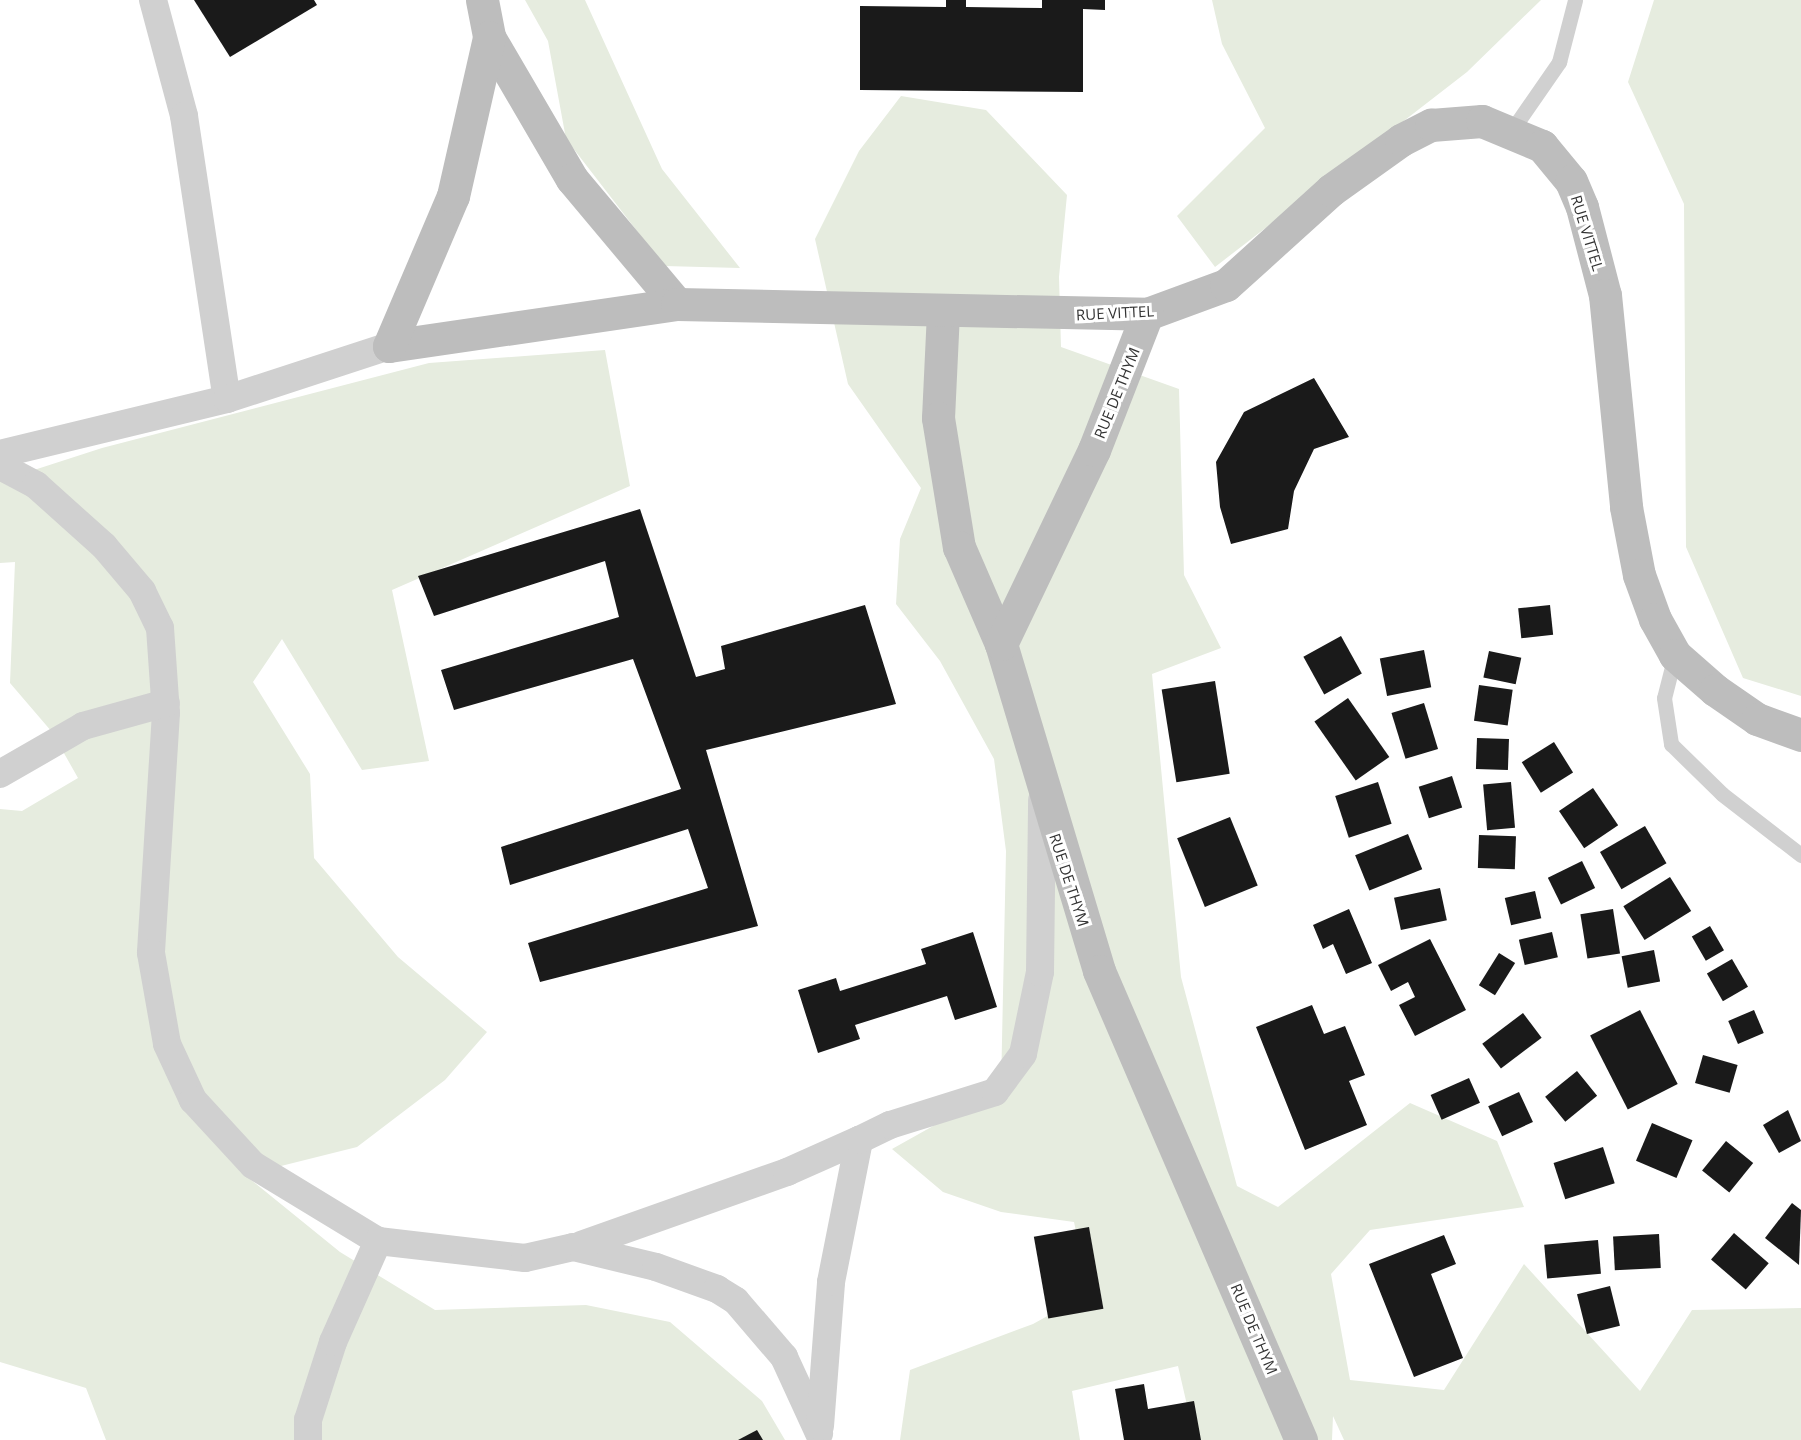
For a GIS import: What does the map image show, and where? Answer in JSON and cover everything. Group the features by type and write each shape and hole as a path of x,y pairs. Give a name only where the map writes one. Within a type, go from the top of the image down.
{"street":[{"path":"153,0 184,116 227,399"},
{"path":"482,0 489,37 572,179 677,304"},
{"path":"0,454 227,399 389,346 453,196 489,37"},
{"name":"RUE VITTEL","path":"389,346 677,304 943,312 1147,314 1226,285 1331,190 1421,130 1472,122 1512,130 1557,161 1582,207 1605,295 1626,507 1639,575 1675,655 1756,719 1801,735"},
{"path":"943,312 939,418 958,547 1001,644"},
{"name":"RUE DE THYM","path":"1147,314 1094,450 1001,644 1042,797 1099,971 1301,1440"},
{"path":"0,466 36,484 68,510 142,591 160,628 166,703 151,953 156,1004 175,1072 193,1100 253,1165 378,1241 525,1258 573,1248 710,1201 890,1125 995,1092 1017,1065 1040,972 1042,797"},
{"path":"0,774 83,726 166,703"},
{"path":"819,1437 831,1282 859,1140"},
{"path":"308,1440 308,1420 333,1342 378,1241"},
{"path":"573,1248 656,1267 736,1301 784,1357 819,1437"}],"lane":[{"path":"1512,130 1559,62 1575,0"},
{"path":"1675,655 1664,698 1671,744 1722,794 1801,855"}],"shaded area":[{"path":"525,0 585,0 662,169 740,268 664,266 566,139 548,41"},
{"path":"1212,0 1541,0 1467,72 1215,267 1177,216 1265,128 1222,44"},
{"path":"1654,0 1801,0 1801,696 1743,678 1686,547 1684,204 1628,82"},
{"path":"901,96 986,110 1067,195 1059,277 1061,347 1179,389 1184,575 1221,648 1152,674 1181,977 1237,1186 1278,1207 1410,1103 1497,1141 1524,1207 1370,1230 1331,1274 1350,1380 1444,1390 1524,1264 1640,1391 1692,1310 1801,1308 1801,1440 1344,1440 1333,1416 1332,1440 1195,1440 1178,1366 1072,1391 1080,1440 900,1440 910,1370 1033,1324 1089,1293 1074,1222 1001,1212 943,1192 892,1149 1001,1088 1006,851 994,759 940,661 896,604 900,539 921,488 848,384 815,239 859,151"},
{"path":"605,350 630,486 392,590 429,761 362,770 282,639 253,682 310,774 314,858 398,957 487,1032 445,1080 357,1147 245,1175 340,1252 435,1310 586,1305 670,1322 762,1401 785,1440 106,1440 86,1388 0,1362 0,809 22,811 78,778 52,732 10,683 15,562 0,563 0,481 102,448 429,363"}],"building":[{"path":"194,0 314,0 317,5 230,57"},
{"path":"946,0 966,0 966,7 1042,8 1042,0 1105,0 1105,10 1083,9 1083,92 860,90 860,6 946,7"},
{"path":"1314,378 1349,437 1314,449 1294,491 1288,529 1231,544 1220,507 1216,462 1244,412"},
{"path":"640,509 696,677 725,669 721,646 865,605 896,704 706,750 758,926 540,982 528,943 708,888 688,829 510,885 501,847 681,789 633,659 454,710 441,670 619,617 605,561 434,616 418,576"},
{"path":"1550,605 1553,635 1521,638 1518,608"},
{"path":"1341,636 1362,674 1324,694 1303,657"},
{"path":"1424,650 1431,687 1387,696 1380,659"},
{"path":"1489,651 1521,658 1516,684 1483,677"},
{"path":"1215,681 1230,774 1176,782 1162,689"},
{"path":"1479,685 1513,690 1508,725 1474,721"},
{"path":"1348,698 1389,757 1356,780 1314,722"},
{"path":"1424,703 1438,749 1406,759 1391,713"},
{"path":"1477,738 1509,739 1508,770 1476,769"},
{"path":"1554,742 1573,773 1541,793 1522,762"},
{"path":"1452,776 1462,807 1429,818 1419,787"},
{"path":"1378,782 1392,824 1349,838 1335,796"},
{"path":"1511,782 1515,828 1487,830 1483,784"},
{"path":"1593,788 1618,825 1584,848 1559,811"},
{"path":"1230,817 1258,886 1205,907 1177,838"},
{"path":"1645,826 1666,863 1621,889 1600,852"},
{"path":"1408,834 1422,869 1369,891 1355,855"},
{"path":"1479,835 1516,836 1515,869 1478,868"},
{"path":"1582,861 1595,888 1561,905 1548,878"},
{"path":"1670,877 1691,911 1645,940 1623,906"},
{"path":"1440,888 1447,920 1401,930 1394,898"},
{"path":"1535,891 1541,918 1511,925 1505,898"},
{"path":"1349,909 1372,963 1346,974 1333,944 1323,949 1313,925"},
{"path":"1613,909 1620,953 1587,959 1580,914"},
{"path":"1710,926 1724,950 1706,961 1692,937"},
{"path":"973,932 997,1007 955,1020 947,996 855,1025 860,1039 818,1053 798,990 836,978 840,991 926,964 921,949"},
{"path":"1552,932 1558,957 1525,965 1519,940"},
{"path":"1430,939 1466,1010 1415,1036 1399,1005 1415,997 1408,982 1391,991 1378,965"},
{"path":"1654,950 1660,981 1628,988 1622,956"},
{"path":"1499,953 1515,963 1495,995 1479,985"},
{"path":"1732,959 1748,987 1723,1001 1707,973"},
{"path":"1312,1005 1324,1034 1345,1026 1365,1075 1349,1081 1367,1125 1305,1150 1256,1027"},
{"path":"1640,1010 1678,1084 1628,1109 1590,1035"},
{"path":"1754,1010 1764,1033 1738,1044 1728,1021"},
{"path":"1523,1013 1542,1038 1501,1068 1482,1044"},
{"path":"1703,1055 1738,1065 1730,1093 1695,1083"},
{"path":"1577,1071 1597,1096 1565,1122 1545,1097"},
{"path":"1469,1078 1480,1103 1442,1120 1431,1095"},
{"path":"1519,1092 1533,1122 1502,1136 1488,1106"},
{"path":"1788,1110 1801,1141 1779,1153 1763,1125"},
{"path":"1652,1123 1693,1140 1676,1178 1636,1161"},
{"path":"1726,1141 1753,1163 1729,1193 1702,1171"},
{"path":"1603,1147 1615,1183 1565,1199 1554,1163"},
{"path":"1792,1203 1801,1210 1799,1265 1765,1238"},
{"path":"1089,1227 1103,1309 1048,1318 1034,1237"},
{"path":"1734,1233 1769,1263 1746,1290 1711,1259"},
{"path":"1659,1234 1661,1268 1615,1270 1613,1236"},
{"path":"1444,1235 1456,1264 1431,1274 1463,1358 1414,1377 1369,1264"},
{"path":"1598,1240 1601,1274 1547,1279 1544,1245"},
{"path":"1610,1286 1620,1326 1587,1334 1577,1294"},
{"path":"1144,1384 1148,1409 1194,1401 1201,1440 1124,1440 1115,1389"},
{"path":"757,1430 763,1440 738,1440"}]}
